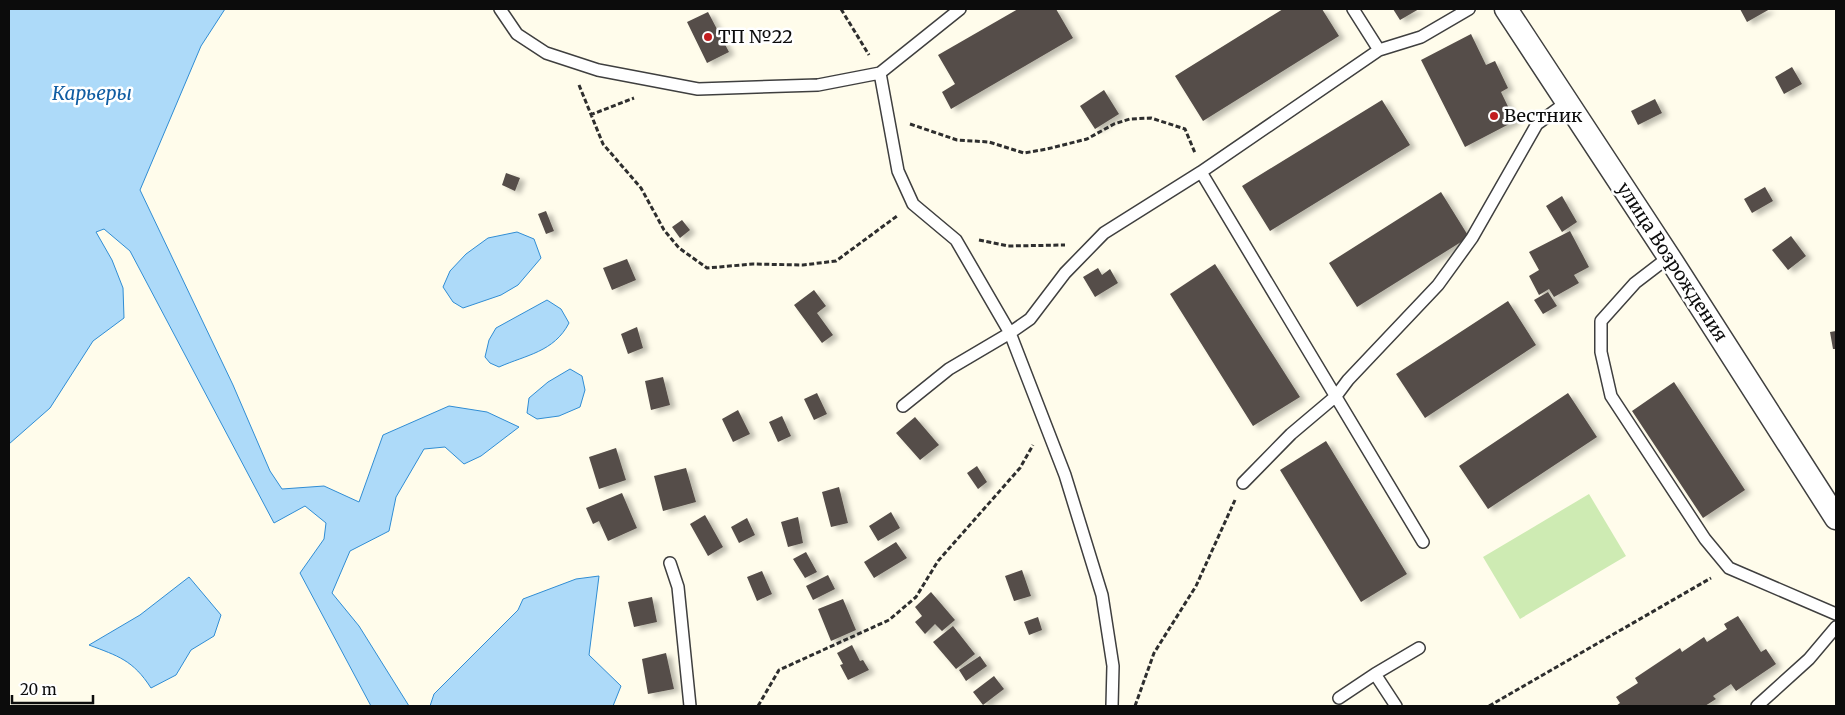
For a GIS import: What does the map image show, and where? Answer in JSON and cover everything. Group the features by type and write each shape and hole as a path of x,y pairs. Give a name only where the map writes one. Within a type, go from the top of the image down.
{"street":[{"name":"улица Возрождения","path":"1506,9 1669,257 1836,518"}],"lane":[{"path":"500,9 516,34 546,53 598,70 698,88 818,85 880,73 960,9"},
{"path":"1353,9 1379,50"},
{"path":"903,406 949,369 1030,319 1065,273 1104,233 1202,172 1379,50 1421,37 1470,9"},
{"path":"880,73 898,171 913,204 956,240 1010,333 1065,475 1102,595 1113,666 1112,706"},
{"path":"1243,483 1291,434 1336,396 1348,380 1438,285 1472,238 1537,124 1568,102"},
{"path":"1202,172 1423,542"},
{"path":"1669,257 1635,283 1601,321 1601,352 1612,396 1705,539 1729,568 1836,614"},
{"path":"670,563 678,587 690,706"},
{"path":"1757,706 1809,659 1836,626"},
{"path":"1339,698 1419,648"},
{"path":"1376,674 1396,706"}],"path":[{"path":"841,9 880,73"},
{"path":"569,61 603,144 641,188 664,230 680,248 707,268 753,264 803,265 836,261 913,204"},
{"path":"590,115 636,98"},
{"path":"888,116 957,140 989,142 1024,153 1087,139 1114,124 1130,119 1151,118 1185,130 1202,172"},
{"path":"956,240 984,240 1008,246 1093,245"},
{"path":"758,706 779,670 889,620 916,598 938,561 1020,468 1044,422"},
{"path":"1134,706 1154,652 1196,586 1243,483"},
{"path":"1489,706 1729,568"}],"green space":[{"path":"1589,494 1626,556 1520,619 1483,557"}],"water":[{"name":"Карьеры","path":"9,9 225,9 201,46 140,190 233,385 270,471 282,489 324,486 359,502 383,435 449,406 487,412 519,427 481,456 464,464 445,447 424,449 396,497 389,531 350,551 332,593 359,626 409,706 371,706 300,573 324,539 326,523 305,506 274,523 130,251 104,229 96,232 112,260 123,288 124,318 93,341 50,408 9,444"},
{"path":"517,232 534,239 541,258 518,285 501,295 463,308 453,302 443,287 450,271 466,254 488,238"},
{"path":"547,300 561,309 569,323 563,333 547,347 529,355 499,367 490,363 485,357 489,340 496,328"},
{"path":"570,369 582,376 585,390 580,407 559,416 537,419 527,413 529,398 548,382"},
{"path":"599,576 589,655 621,686 613,706 430,706 434,694 518,610 523,599 576,579"},
{"path":"189,577 221,615 214,636 191,650 176,675 151,688 138,671 124,660 89,645 140,615"}],"building":[{"path":"1018,9 1056,9 1073,38 951,109 942,92 955,84 938,55"},
{"path":"1283,9 1322,9 1339,36 1203,121 1175,76"},
{"path":"1393,9 1419,9 1400,20"},
{"path":"1740,9 1770,9 1747,22"},
{"name":"ТП №22","path":"708,12 729,52 707,63 687,22"},
{"path":"1471,34 1486,65 1495,61 1508,88 1501,92 1515,121 1465,147 1421,60"},
{"path":"1792,67 1802,84 1784,94 1775,77"},
{"path":"1104,90 1119,114 1095,129 1080,106"},
{"path":"1655,99 1662,113 1638,125 1631,111"},
{"path":"1382,100 1410,145 1270,231 1242,186"},
{"path":"506,173 520,178 515,191 502,185"},
{"path":"1765,187 1773,201 1752,213 1744,199"},
{"path":"1441,192 1469,237 1357,307 1329,263"},
{"path":"1562,196 1577,222 1562,232 1546,206"},
{"path":"546,211 554,231 546,234 538,214"},
{"path":"682,220 690,230 680,238 672,227"},
{"path":"1570,231 1589,267 1574,275 1579,283 1554,297 1549,289 1539,295 1529,276 1539,270 1529,252"},
{"path":"1791,236 1806,256 1788,270 1772,250"},
{"path":"627,259 636,280 612,290 603,268"},
{"path":"1215,264 1300,397 1253,426 1170,294"},
{"path":"1098,268 1102,275 1110,269 1118,283 1095,297 1083,277"},
{"path":"814,290 826,306 817,313 833,335 822,343 794,305"},
{"path":"1548,292 1557,306 1543,314 1534,300"},
{"path":"1508,301 1536,345 1425,418 1396,374"},
{"path":"637,327 643,348 628,354 621,334"},
{"path":"1836,331 1836,349 1833,349 1830,332"},
{"path":"663,377 670,405 651,410 645,381"},
{"path":"1674,382 1745,490 1703,518 1632,411"},
{"path":"817,393 827,414 814,420 804,399"},
{"path":"1568,393 1597,437 1488,509 1459,466"},
{"path":"738,410 750,434 733,442 722,419"},
{"path":"782,416 791,436 778,442 769,422"},
{"path":"915,417 939,445 920,460 896,433"},
{"path":"1326,441 1407,574 1361,602 1280,470"},
{"path":"616,448 626,480 599,489 589,457"},
{"path":"977,466 987,482 978,489 967,473"},
{"path":"686,468 696,502 663,511 654,476"},
{"path":"839,487 848,523 831,527 822,492"},
{"path":"622,493 637,528 608,541 599,521 593,524 586,508"},
{"path":"891,512 900,528 878,541 869,526"},
{"path":"705,515 723,547 708,556 690,524"},
{"path":"798,517 803,543 788,547 781,522"},
{"path":"747,518 755,535 739,543 731,527"},
{"path":"896,542 907,558 874,578 864,562"},
{"path":"806,552 817,572 805,578 793,559"},
{"path":"1022,570 1031,596 1014,601 1005,576"},
{"path":"762,571 772,594 757,601 747,577"},
{"path":"828,575 835,589 813,600 806,586"},
{"path":"931,592 955,620 942,631 935,624 925,634 915,622 922,616 915,607"},
{"path":"652,597 657,622 634,627 628,602"},
{"path":"843,599 856,630 831,641 818,609"},
{"path":"1738,616 1761,652 1766,649 1776,664 1736,691 1731,684 1713,696 1716,699 1705,706 1616,706 1620,703 1616,697 1638,683 1635,678 1680,648 1682,652 1704,637 1707,642 1727,629 1724,624"},
{"path":"1038,617 1042,630 1029,635 1024,622"},
{"path":"953,626 975,654 956,669 933,642"},
{"path":"852,645 860,661 863,660 869,670 848,680 840,665 843,664 837,653"},
{"path":"666,653 674,689 648,694 642,659"},
{"path":"980,656 987,666 966,681 959,670"},
{"path":"994,676 1004,689 983,705 973,692"}],"place":[{"name":"ТП №22","path":"708,37"},
{"name":"Вестник","path":"1494,116"}]}
